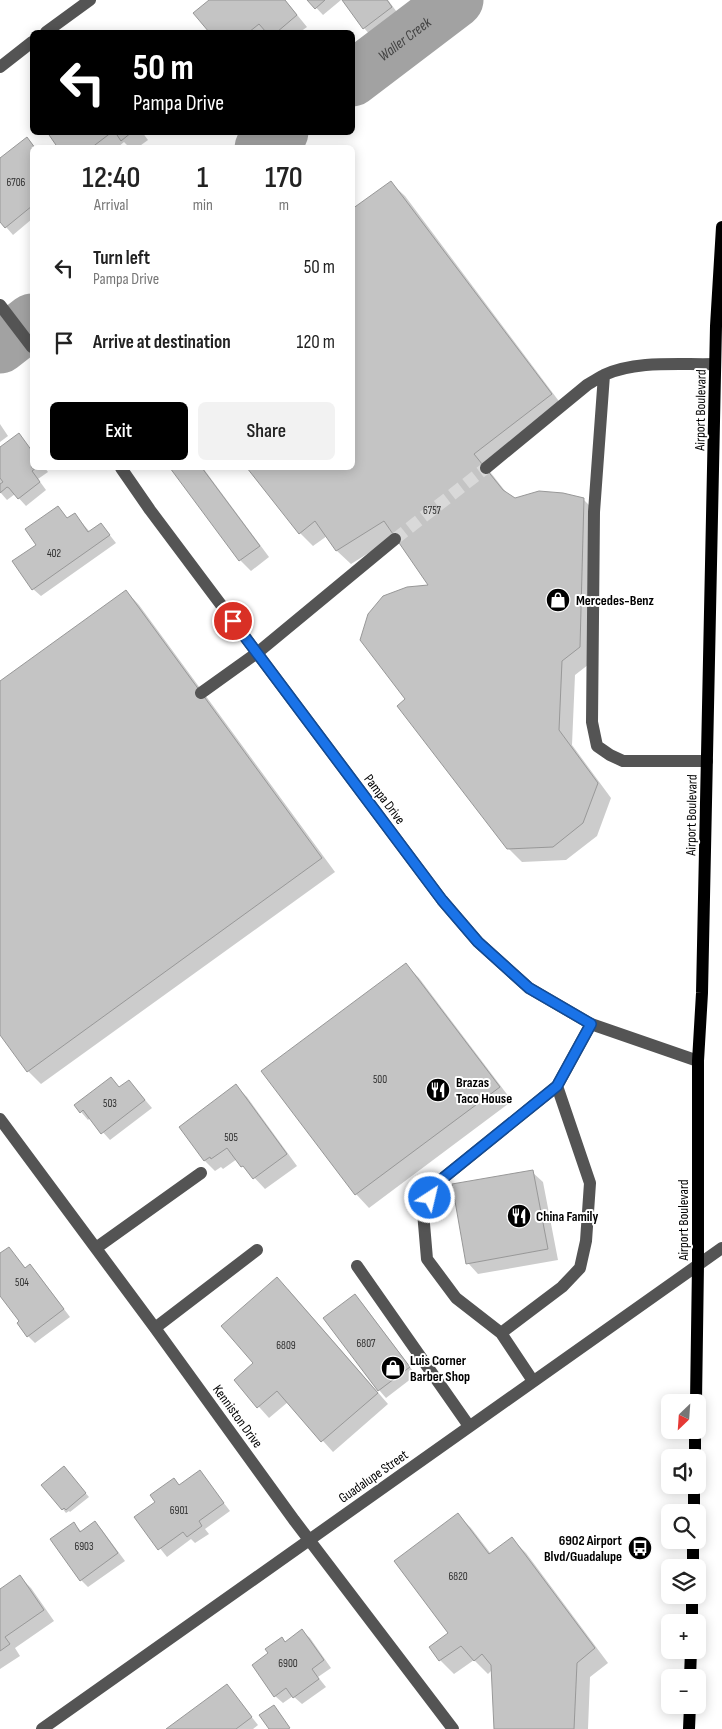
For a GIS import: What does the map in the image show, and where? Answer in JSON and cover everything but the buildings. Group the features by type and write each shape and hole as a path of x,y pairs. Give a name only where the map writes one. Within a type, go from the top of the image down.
{"main road":[{"name":"Airport Boulevard","path":"696,1394 698,1061 702,992 716,364 722,227"},
{"path":"689,1729 690,1714"}],"street":[{"path":"49,30 90,0"},
{"path":"0,67 30,44"},
{"path":"3,309 30,345"},
{"path":"486,468 580,390 604,375 628,368 649,365 716,364"},
{"path":"604,375 594,512 592,722 597,746 623,761 707,761"},
{"name":"Pampa Drive","path":"122,470 150,510 442,900 478,942 529,988 591,1024 698,1061"},
{"path":"201,692 257,652 395,540"},
{"path":"533,1381 501,1333 456,1298 427,1259 423,1212 437,1183 557,1086 591,1024"},
{"path":"501,1333 562,1287 580,1268 586,1242 590,1184 557,1086"},
{"name":"Kenniston Drive","path":"0,1119 309,1540 453,1729"},
{"path":"96,1248 201,1173"},
{"name":"Guadalupe Street","path":"42,1729 722,1248"},
{"path":"155,1328 257,1250"},
{"path":"357,1266 469,1426"}],"waterway":[{"name":"Waller Creek","path":"355,77 456,0"},
{"name":"Waller Creek","path":"266,145 277,135"},
{"name":"Waller Creek","path":"0,346 30,323"}],"tunnel":[{"path":"395,539 486,468"}],"place":[{"name":"Mercedes-Benz","path":"558,600"},
{"name":"Brazas Taco House","path":"438,1090"},
{"name":"China Family","path":"519,1216"},
{"name":"Luis Corner Barber Shop","path":"393,1368"},
{"name":"6902 Airport Blvd/Guadalupe","path":"640,1548"}],"route":[{"path":"233,621 442,900 478,942 529,988 591,1024 557,1086 437,1183 430,1198"}]}
